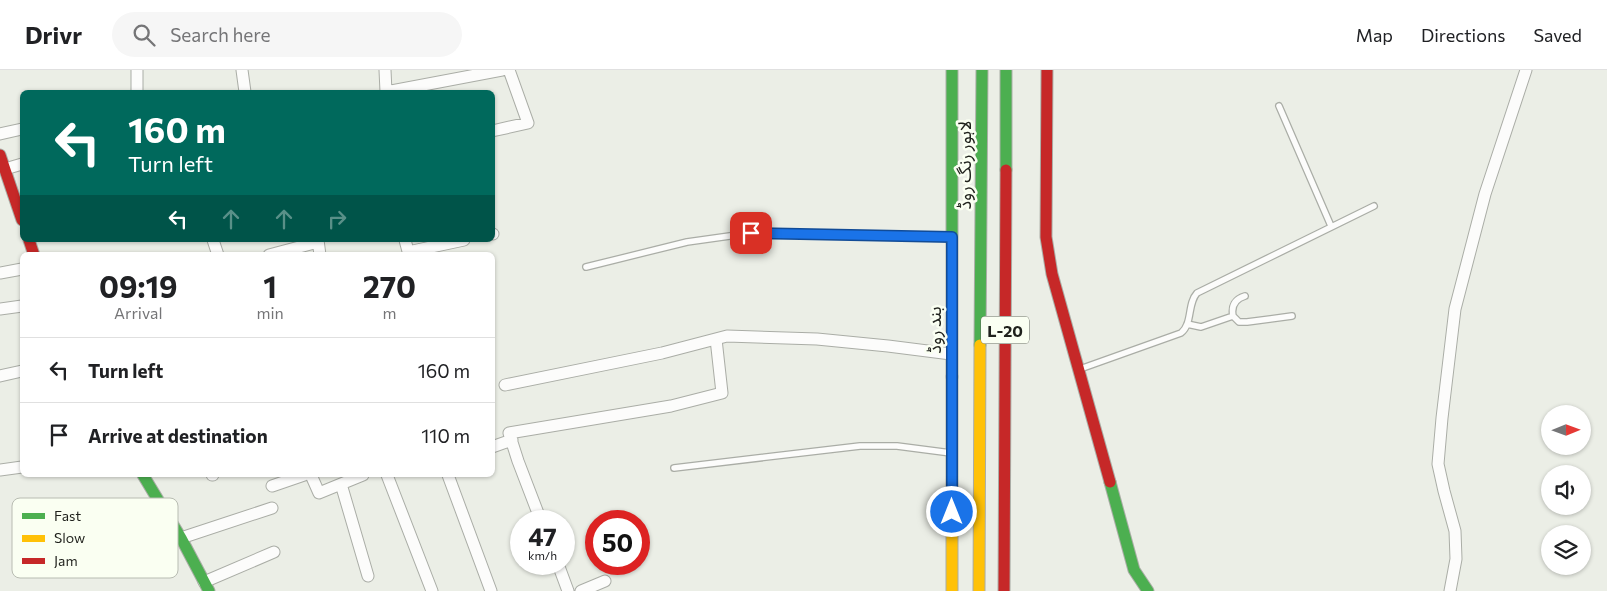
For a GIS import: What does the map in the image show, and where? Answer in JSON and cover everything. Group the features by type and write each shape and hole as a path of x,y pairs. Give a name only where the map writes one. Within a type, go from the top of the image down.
{"main road":[{"name":"بند روڈ","path":"952,70 952,591"},
{"name":"لاہور رنگ روڈ","path":"979,591 982,70"},
{"name":"L-20","path":"1004,591 1006,70"},
{"path":"1047,70 1046,237 1052,274 1134,570 1148,591"},
{"path":"0,155 20,214"},
{"path":"1005,286 1016,368 1016,407"},
{"path":"144,477 157,498"},
{"path":"178,532 207,587"},
{"path":"1132,591 1134,570"}],"street":[{"path":"137,70 137,90"},
{"path":"242,70 245,90"},
{"path":"385,70 386,90"},
{"path":"397,90 502,70"},
{"path":"495,129 528,123 509,70"},
{"path":"1450,591 1456,559 1455,531 1438,464 1455,309 1486,194 1526,70"},
{"path":"0,134 20,130"},
{"path":"5,169 20,165"},
{"path":"280,252 314,242"},
{"path":"412,252 455,242"},
{"path":"0,273 20,269"},
{"path":"0,309 20,306"},
{"path":"505,385 662,352 727,336 816,339 951,354"},
{"path":"537,510 510,433 670,406 722,393 716,339"},
{"path":"0,376 20,372"},
{"path":"495,446 512,440"},
{"path":"0,470 20,467"},
{"path":"272,486 298,477"},
{"path":"312,477 319,492 355,477"},
{"path":"388,477 432,591"},
{"path":"449,477 489,590"},
{"path":"341,484 368,576"},
{"path":"182,538 272,508"},
{"path":"207,587 274,552"},
{"path":"562,575 568,591"},
{"path":"581,591 605,581"}],"lane":[{"path":"1279,106 1331,226"},
{"path":"1078,370 1181,333 1188,324 1193,299 1197,293 1374,206"},
{"path":"586,267 687,242 751,233 952,237"},
{"path":"1245,296 1238,298 1232,309 1233,316 1239,322 1292,316"},
{"path":"1188,324 1201,327 1233,316"},
{"path":"674,468 860,446 897,446 951,453"}],"traffic: fast":[{"path":"952,70 952,377"},
{"path":"980,345 982,70"},
{"path":"1006,70 1006,170"},
{"path":"144,477 157,498"},
{"path":"1110,482 1134,570 1148,591"},
{"path":"178,533 209,591"}],"traffic: slow":[{"path":"979,591 980,345"},
{"path":"952,377 952,591"}],"traffic: jam":[{"path":"1047,70 1046,237 1052,274 1110,482"},
{"path":"0,155 20,214"},
{"path":"1004,591 1006,170"},
{"path":"30,242 33,252"}],"route":[{"path":"751,233 952,237 952,512"}]}
